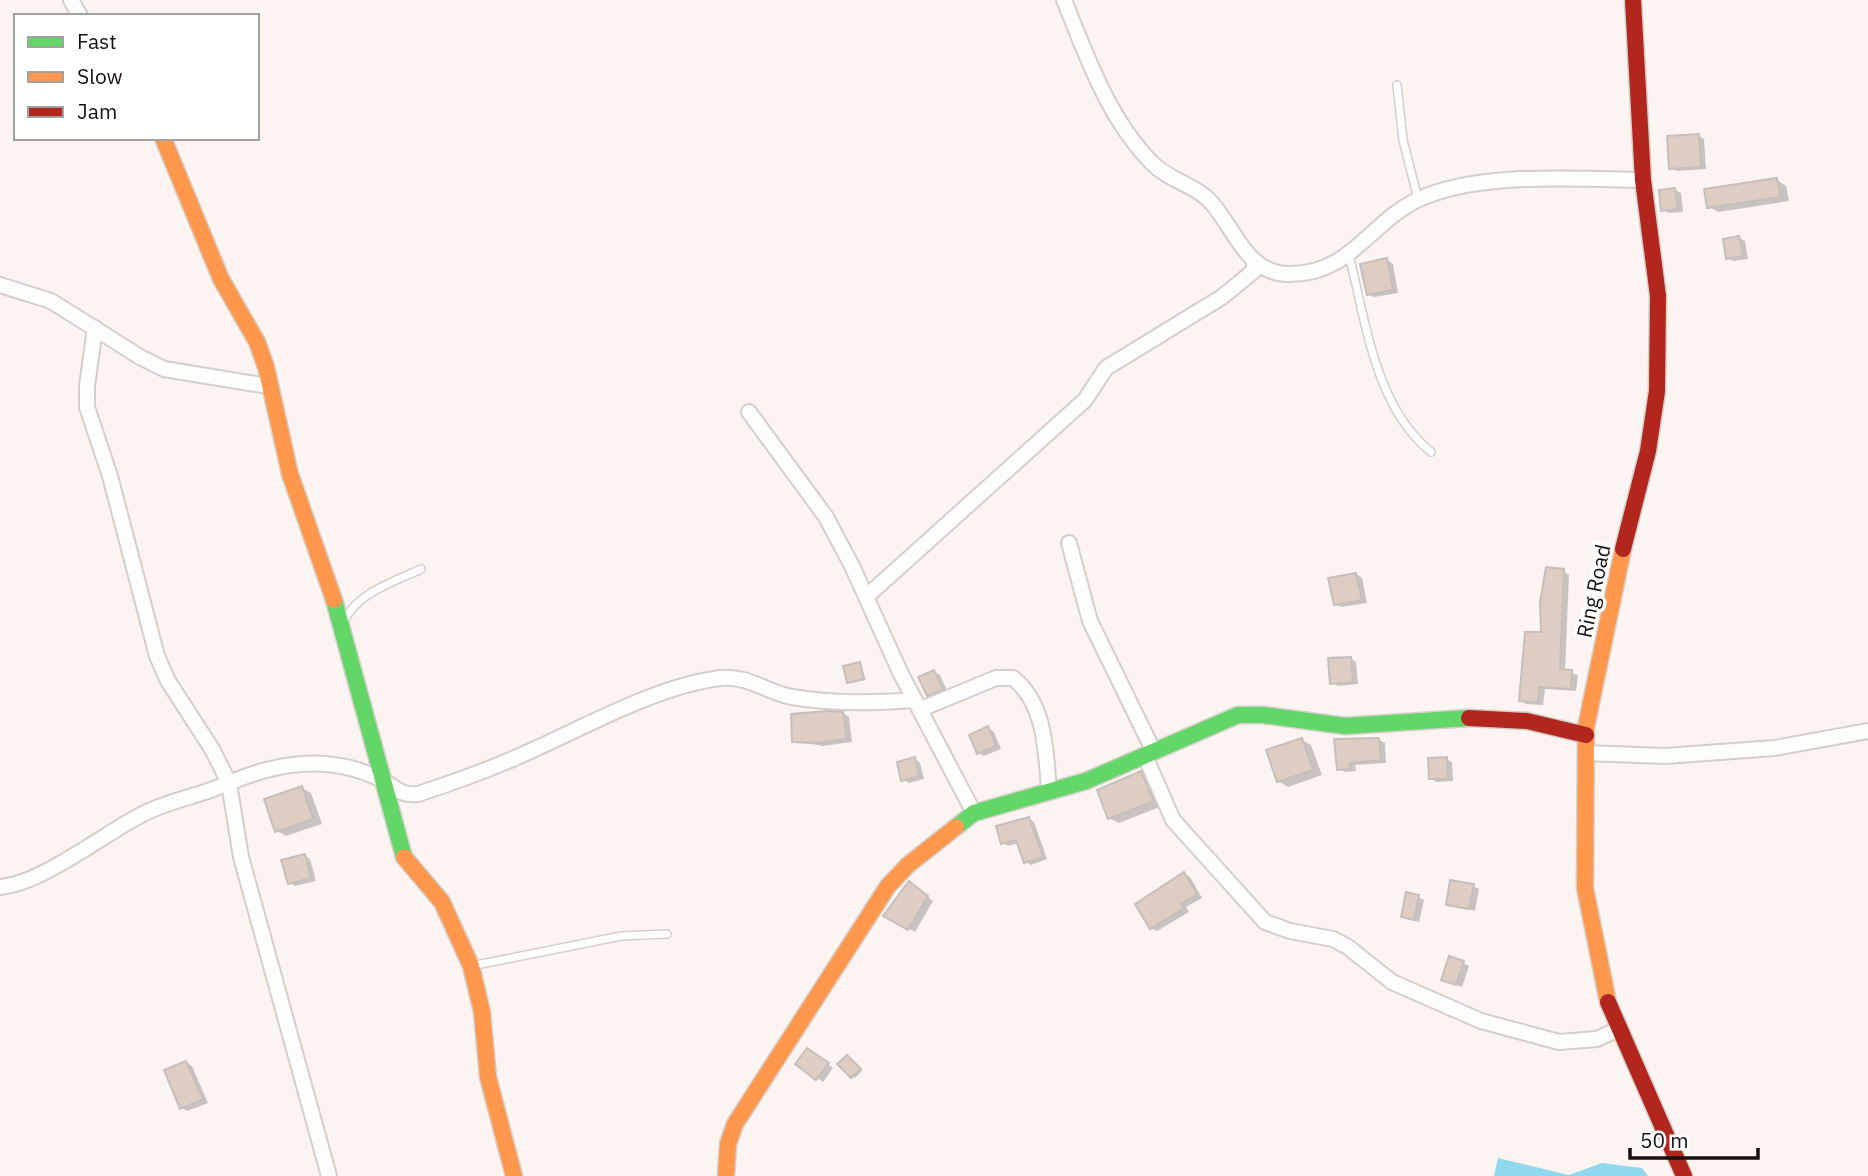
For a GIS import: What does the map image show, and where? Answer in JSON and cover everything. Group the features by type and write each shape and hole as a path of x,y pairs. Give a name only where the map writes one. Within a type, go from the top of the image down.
{"street":[{"path":"1064,0 1098,85 1151,163 1168,177 1208,199 1253,260 1264,270 1287,274 1323,268 1349,255 1418,199 1489,182 1530,178 1643,180"},
{"name":"Ring Road","path":"1633,0 1643,180 1658,296 1657,391 1648,451 1633,503 1586,735 1585,888 1610,1010 1685,1176"},
{"path":"164,140 221,279 257,342 266,367 268,386 290,474 330,583 405,861 442,901 471,966 482,1012 488,1077 514,1176"},
{"path":"866,597 1085,400 1106,368 1222,297 1255,270 1253,260"},
{"path":"0,285 51,301 140,358 164,369 268,386"},
{"path":"95,328 87,386 89,416 110,476 157,656 168,681 212,749 229,783 241,857 329,1176"},
{"path":"749,412 826,517 974,813"},
{"path":"1069,543 1090,621 1150,754 1173,820 1265,922 1290,931 1333,939 1348,947 1392,982 1481,1021 1559,1042 1597,1039 1619,1029"},
{"path":"0,887 29,881 157,807 264,770 320,762 381,779 406,795 418,794 538,748 586,723 683,687 720,678 755,683 789,697 835,702 918,704 996,678 1013,678 1031,698 1039,716 1049,791"},
{"path":"726,1176 728,1144 736,1124 888,886 939,838 974,813 1086,781 1215,723 1251,713 1289,721 1345,726 1490,718 1541,723 1586,735"},
{"path":"1586,753 1665,756 1775,748 1868,731"}],"lane":[{"path":"1397,85 1403,139 1418,199"},
{"path":"1349,255 1388,394 1413,438 1432,453"},
{"path":"341,628 352,608 360,601 421,569"},
{"path":"471,966 621,936 667,934"}],"water":[{"path":"1498,1158 1569,1175 1602,1163 1642,1168 1648,1176 1494,1176"}],"building":[{"path":"1699,134 1701,167 1669,169 1667,136"},
{"path":"1777,178 1780,197 1707,208 1704,189"},
{"path":"1675,188 1678,209 1661,211 1659,190"},
{"path":"1739,236 1743,256 1726,259 1723,239"},
{"path":"1387,258 1393,290 1367,295 1360,264"},
{"path":"1546,567 1564,569 1560,669 1572,670 1571,689 1539,687 1538,703 1519,701 1525,632 1541,632 1540,602"},
{"path":"1356,573 1362,600 1334,605 1328,578"},
{"path":"1351,657 1353,682 1330,684 1328,658"},
{"path":"860,662 864,679 847,683 843,666"},
{"path":"934,670 943,690 927,696 918,677"},
{"path":"843,712 847,739 815,743 792,742 791,714"},
{"path":"988,726 996,746 977,754 969,735"},
{"path":"1302,738 1313,770 1277,782 1266,750"},
{"path":"1379,738 1381,760 1350,763 1351,769 1337,770 1334,739"},
{"path":"915,757 919,776 901,781 897,762"},
{"path":"1447,757 1448,779 1429,779 1428,758"},
{"path":"1141,771 1154,801 1108,819 1097,790"},
{"path":"302,786 313,819 275,832 264,799"},
{"path":"1029,817 1043,857 1024,863 1016,840 1001,844 996,826"},
{"path":"305,854 311,878 288,884 281,860"},
{"path":"1184,872 1197,894 1181,904 1184,908 1150,929 1135,904"},
{"path":"1450,880 1474,884 1469,909 1446,905"},
{"path":"909,881 928,896 908,930 883,916"},
{"path":"1406,892 1419,895 1414,920 1401,917"},
{"path":"1449,956 1464,961 1456,985 1441,980"},
{"path":"807,1048 829,1063 816,1080 795,1064"},
{"path":"847,1055 861,1069 851,1078 837,1064"},
{"path":"186,1061 203,1099 180,1109 164,1070"}],"traffic: fast":[{"path":"334,600 404,857"},
{"path":"956,827 974,813 1086,781 1238,715 1263,715 1345,726 1469,718"}],"traffic: slow":[{"path":"164,140 221,279 257,342 266,367 290,474 334,600"},
{"path":"1608,1002 1585,888 1586,727 1623,549"},
{"path":"726,1176 728,1144 735,1124 888,886 908,865 956,827"},
{"path":"404,857 442,902 471,966 482,1012 488,1077 514,1176"}],"traffic: jam":[{"path":"1623,549 1648,451 1657,391 1658,296 1643,180 1633,0"},
{"path":"1469,718 1527,721 1586,735"},
{"path":"1608,1002 1684,1176"}]}
